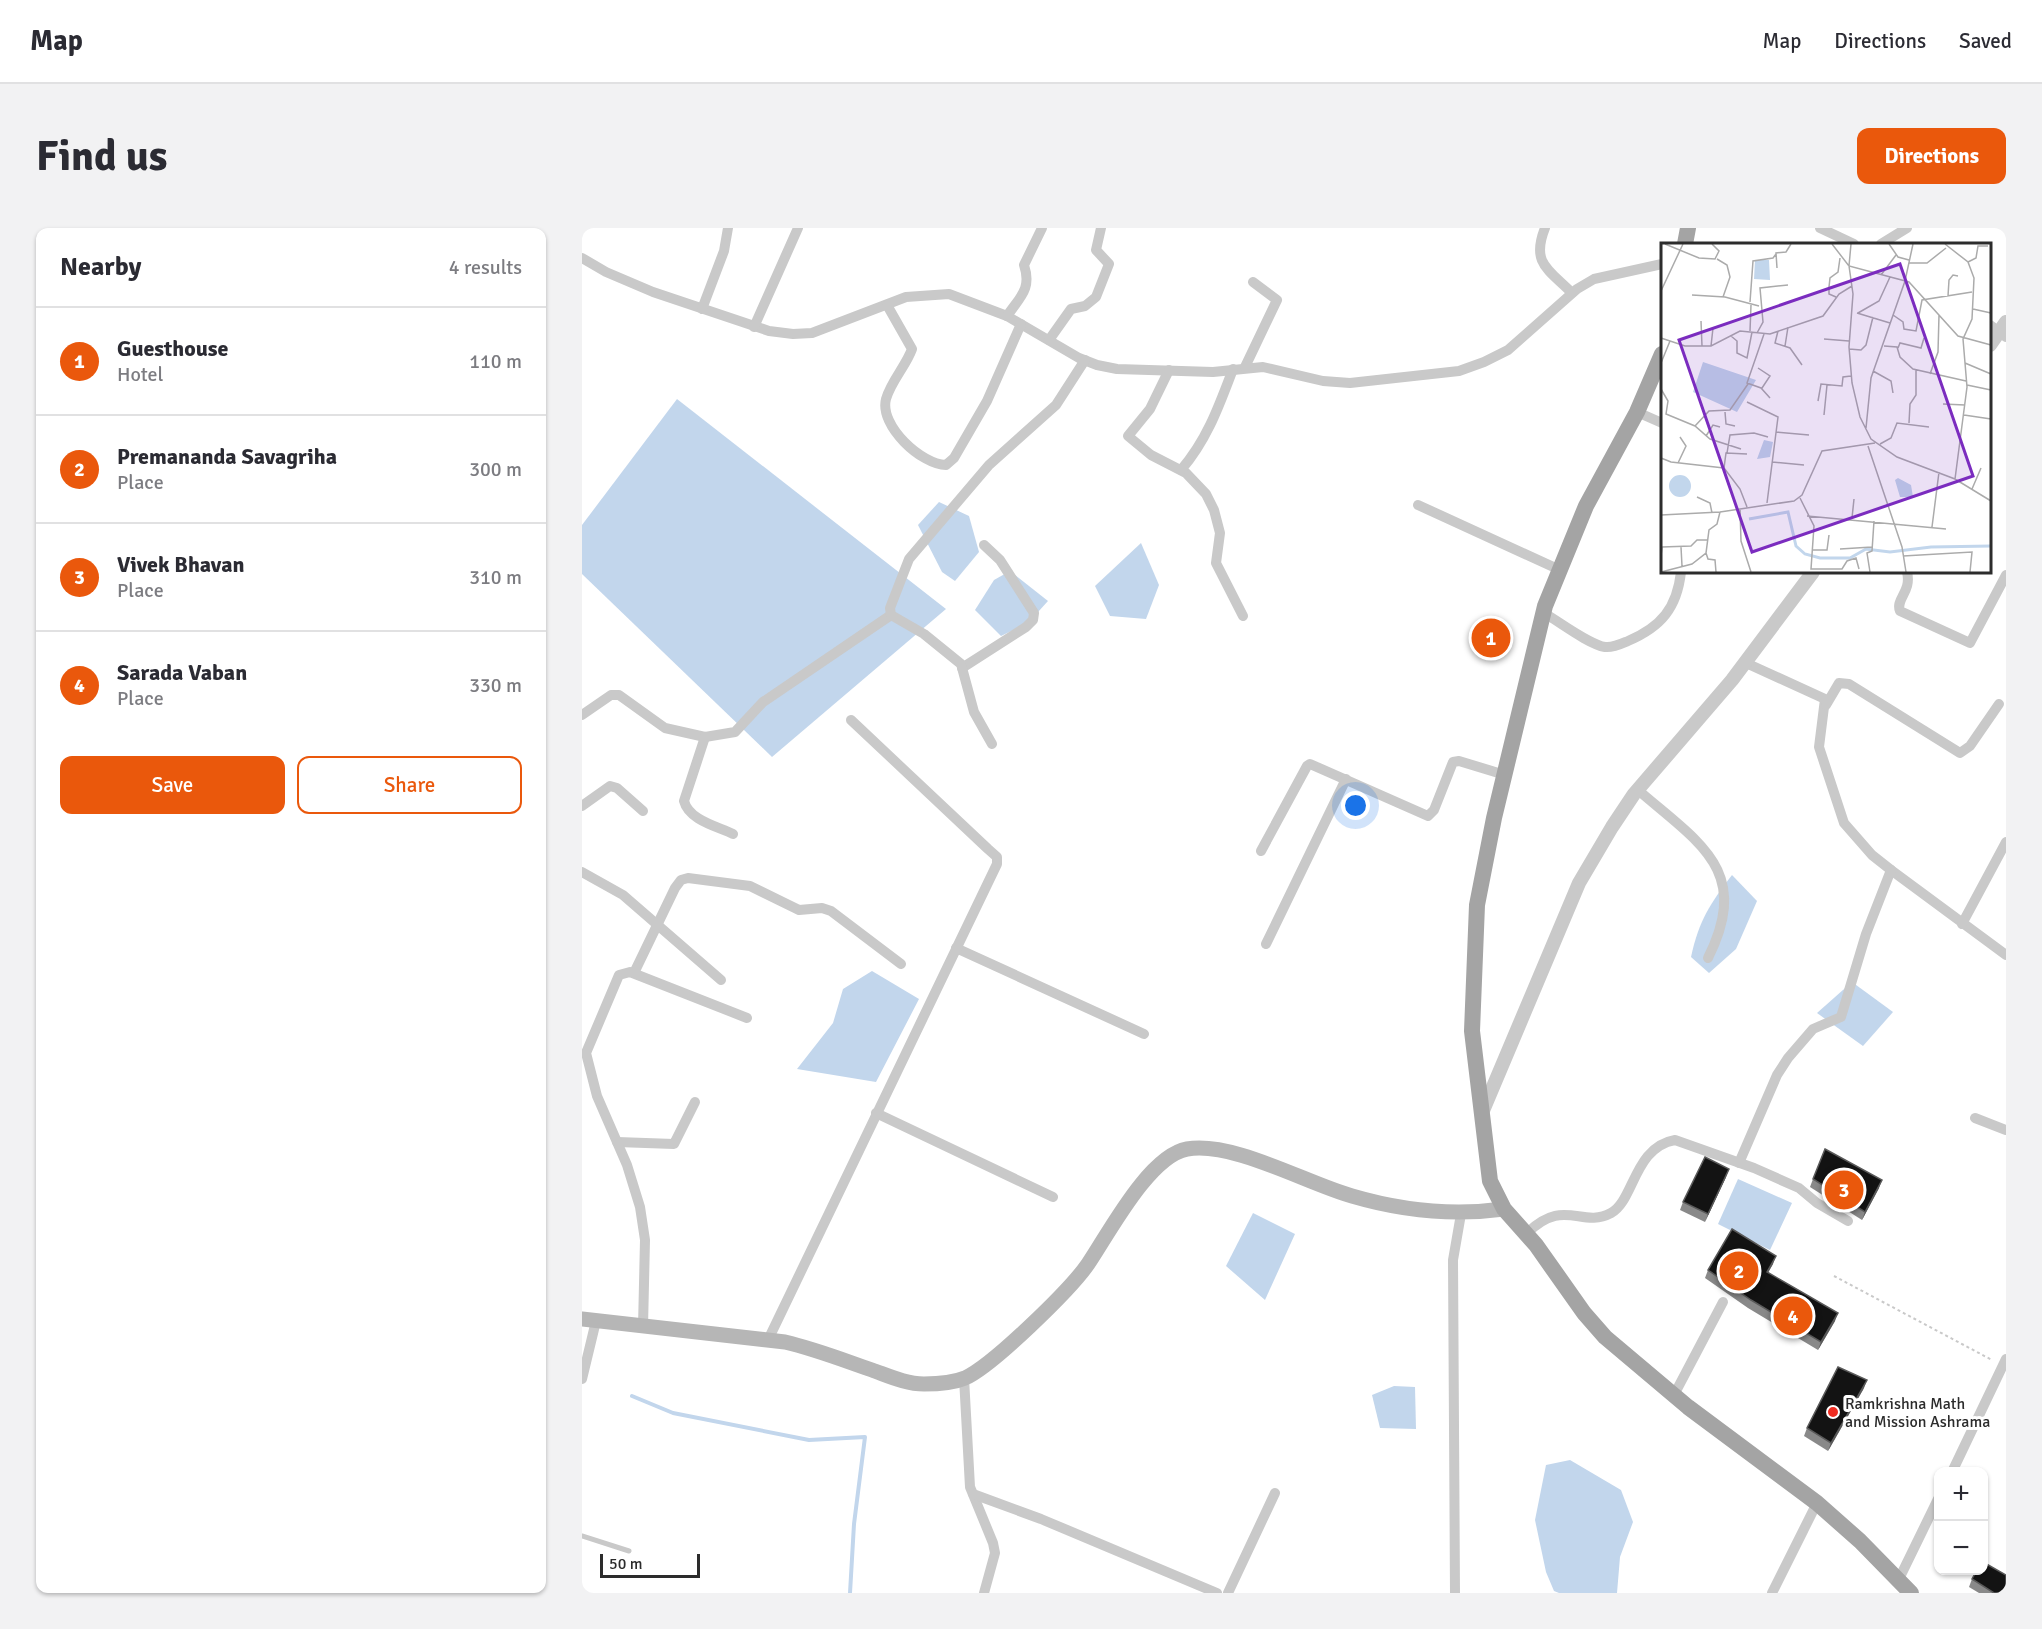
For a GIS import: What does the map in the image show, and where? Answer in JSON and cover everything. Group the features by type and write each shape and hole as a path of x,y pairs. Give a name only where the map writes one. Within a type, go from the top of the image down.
{"main road":[{"path":"1685,243 1688,228"},
{"path":"1661,356 1637,412 1586,506 1544,613 1504,775 1477,905 1472,1031 1490,1180 1504,1209 1526,1234 1598,1329 1637,1366 1816,1503 1899,1579 1911,1593"},
{"path":"589,1320 768,1340 808,1348 903,1381 924,1384 964,1378 984,1366 1060,1296 1086,1266 1138,1187 1168,1157 1184,1150 1200,1148 1229,1153 1369,1200 1421,1211 1461,1214 1504,1209"}],"street":[{"path":"702,309 724,251 728,228"},
{"path":"754,327 798,228"},
{"path":"1007,316 1028,282 1024,265 1042,228"},
{"path":"1049,340 1071,309 1085,306 1099,292 1109,264 1096,250 1101,228"},
{"path":"1545,228 1539,243 1541,259 1572,293"},
{"path":"1820,228 1852,243"},
{"path":"1883,243 1907,228"},
{"path":"582,258 606,272 702,309 754,327 793,334 812,333 906,297 949,294 1007,316 1085,360 1117,369 1213,372 1263,367 1323,381 1363,382 1459,371 1492,358 1517,343 1572,293 1594,279 1661,264"},
{"path":"1245,367 1276,300 1253,282"},
{"path":"887,305 912,349 886,399 889,419 896,435 921,456 937,465 946,465 954,458 987,401 1021,324"},
{"path":"1991,342 2000,329"},
{"path":"891,615 890,608 909,560 936,530 968,487 1056,405 1085,360"},
{"path":"1181,470 1203,442 1214,421 1233,369"},
{"path":"1169,370 1150,409 1128,436 1151,455 1181,470 1206,494 1214,510 1220,533 1216,563 1243,616"},
{"path":"1637,412 1661,423"},
{"path":"1418,505 1560,570"},
{"path":"962,668 1026,627 1033,620 1034,613 1000,560 984,545"},
{"path":"1544,613 1602,646 1618,645 1646,633 1662,622 1673,602 1681,573"},
{"path":"1482,1113 1579,883 1612,827 1638,790 1746,663 1812,573"},
{"path":"1907,573 1909,587 1899,604 1900,611 1970,644 2006,575"},
{"path":"891,615 924,634 962,668 974,712 992,744"},
{"path":"582,715 612,695 619,695 665,728 705,736 735,732 763,702 891,615"},
{"path":"1746,663 1825,699 1826,705"},
{"path":"1999,704 1970,746 1960,753 1849,684 1839,684 1826,705 1819,731 1819,747 1838,807 1845,823 1858,840 1891,870 2006,955"},
{"path":"768,1340 997,864 997,857 851,720"},
{"path":"705,736 684,801 692,815 733,834"},
{"path":"1261,851 1307,766 1315,765 1428,816 1434,810 1453,762 1459,761 1504,775"},
{"path":"1266,944 1346,779"},
{"path":"582,806 610,786 617,788 643,811"},
{"path":"1638,790 1696,840 1724,883 1722,926 1708,958"},
{"path":"1962,924 2006,842"},
{"path":"1739,1163 1777,1075 1788,1058 1813,1029 1841,1017 1866,934 1891,870"},
{"path":"582,872 623,895 721,980"},
{"path":"634,973 681,880 688,878 750,886 793,909 822,908 838,914 902,964"},
{"path":"956,948 1144,1034"},
{"path":"643,1327 645,1240 634,1186 597,1096 584,1052 612,986 619,975 634,973 747,1018"},
{"path":"617,1142 674,1144 695,1102"},
{"path":"876,1113 1053,1197"},
{"path":"1975,1118 2006,1130"},
{"path":"1526,1234 1539,1221 1552,1215 1599,1216 1610,1214 1617,1209 1644,1162 1655,1148 1667,1141 1676,1140 1798,1188 1817,1203 1848,1221"},
{"path":"1455,1593 1453,1260 1461,1214"},
{"path":"1674,1395 1723,1302"},
{"path":"582,1379 589,1320"},
{"path":"1954,1467 2004,1362"},
{"path":"964,1378 968,1469 973,1494 993,1542 995,1553 984,1593"},
{"path":"1227,1593 1275,1493"},
{"path":"973,1494 1041,1519 1217,1593"},
{"path":"1772,1593 1816,1503"},
{"path":"1899,1579 1934,1507"}],"lane":[{"path":"582,1536 629,1551"}],"path":[{"path":"1834,1276 2004,1362"}],"water":[{"path":"677,399 946,609 772,757 582,574 582,525"},
{"path":"939,502 969,516 979,552 955,581 942,572 918,525"},
{"path":"1141,543 1159,585 1146,619 1110,616 1095,586"},
{"path":"1010,571 1048,601 1028,623 1001,636 975,610 994,580"},
{"path":"1732,875 1757,901 1736,949 1709,973 1691,957 1706,913"},
{"path":"872,971 919,999 876,1082 797,1069 833,1023 843,989"},
{"path":"1852,982 1893,1012 1863,1046 1817,1013"},
{"path":"1738,1179 1792,1203 1770,1250 1718,1224"},
{"path":"1253,1213 1295,1234 1265,1300 1226,1266"},
{"path":"1394,1386 1415,1387 1416,1429 1380,1428 1372,1395"},
{"path":"1570,1460 1621,1490 1633,1522 1620,1557 1617,1593 1559,1593 1554,1591 1546,1572 1535,1520 1546,1465"}],"building":[{"path":"1825,1149 1882,1180 1865,1212 1813,1179"},
{"path":"1705,1157 1729,1169 1708,1214 1683,1202"},
{"path":"1732,1229 1776,1256 1767,1272 1838,1313 1821,1342 1751,1300 1708,1270"},
{"name":"Ramkrishna Math and Mission Ashrama","path":"1838,1367 1867,1380 1831,1443 1807,1428"},
{"path":"1988,1565 2006,1575 2006,1593 1994,1593 1972,1579 1974,1575 1988,1575"}],"waterway":[{"path":"632,1396 673,1413 809,1440 865,1437 854,1524 850,1593"}],"place":[{"name":"Guesthouse","path":"1491,638"},
{"name":"Vivek Bhavan","path":"1844,1190"},
{"name":"Premananda Savagriha","path":"1739,1271"},
{"name":"Sarada Vaban","path":"1793,1316"},
{"name":"Ramkrishna Math and Mission Ashrama","path":"1833,1412"}]}
